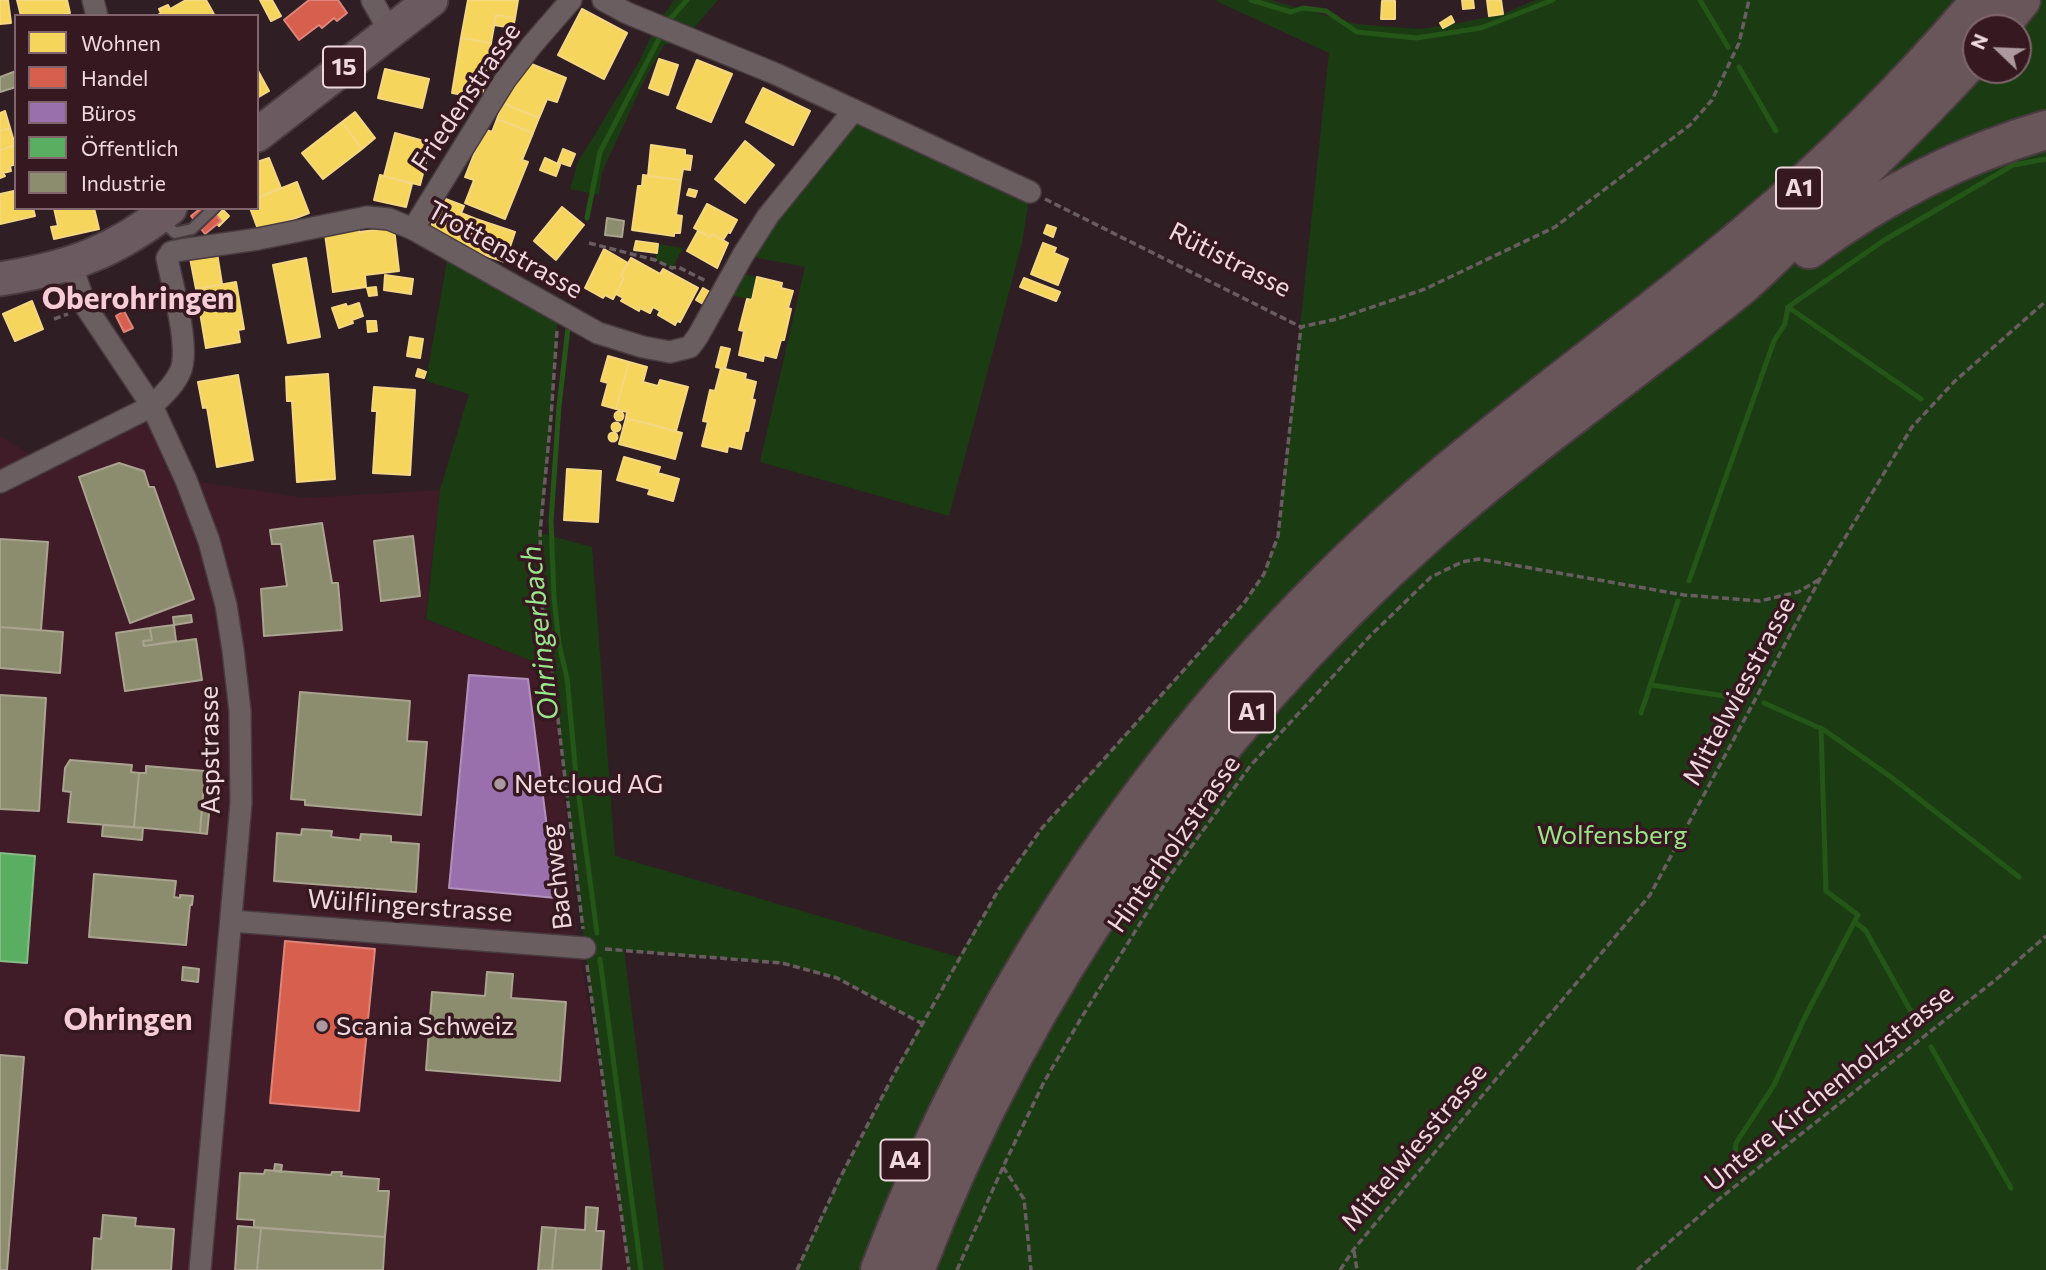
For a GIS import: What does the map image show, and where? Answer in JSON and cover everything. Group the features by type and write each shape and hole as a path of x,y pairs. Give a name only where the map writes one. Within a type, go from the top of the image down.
{"highway":[{"name":"A1","path":"880,1270 929,1151 974,1061 1048,931 1133,807 1195,727 1295,615 1366,545 1441,478 1684,286 1787,199 1893,98 1981,0"},
{"path":"2010,14 2021,0"},
{"name":"A1","path":"915,1270 981,1120 1051,990 1131,866 1221,748 1319,638 1424,536 1500,472 1745,282 1881,154 1962,69"},
{"name":"A1","path":"1745,282 1808,249 1901,189 1989,148 2046,130"},
{"name":"A4","path":"855,1270 911,1150 974,1061"}],"main road":[{"name":"15","path":"259,133 431,0"},
{"path":"0,279 71,264 114,246 156,214"}],"street":[{"path":"372,0 390,32"},
{"name":"Friedenstrasse","path":"413,229 505,79 531,44 571,0"},
{"path":"603,0 626,13 776,74 1030,192"},
{"name":"Trottenstrasse","path":"152,406 170,388 184,361 167,258 172,252 258,239 368,217 389,219 413,229 598,333 670,352 690,347 768,216 854,110"},
{"name":"Aspstrasse","path":"71,264 86,307 152,406 186,480 209,541 226,605 233,650 240,711 241,803 200,1270"},
{"path":"0,482 152,406"},
{"name":"Wülflingerstrasse","path":"231,921 585,948"}],"lane":[{"path":"156,214 175,233 192,229 212,210"}],"path":[{"name":"Rütistrasse","path":"1030,192 1301,327 1337,319 1425,289 1555,227 1690,125 1712,100 1739,43 1749,0"},
{"path":"589,243 655,260 672,268 678,267 707,282"},
{"name":"Mittelwiesstrasse","path":"1340,1270 1354,1249 1650,895 1821,579 1912,427 1955,381 2046,301"},
{"name":"Bachweg","path":"558,312 540,533 542,605 629,1270"},
{"path":"54,320 68,314"},
{"path":"797,1270 856,1147 921,1023 999,889 1042,828 1244,603 1264,574 1278,536 1301,327"},
{"name":"Hinterholzstrasse","path":"957,1270 1044,1083 1169,877 1251,765 1370,636 1431,577 1462,562 1479,559 1684,594 1760,601 1798,592 1821,579"},
{"name":"Untere Kirchenholzstrasse","path":"1637,1270 1719,1199 1999,977 2046,936"},
{"path":"585,948 782,963 837,978 921,1023"},
{"path":"1003,1167 1024,1199 1031,1270"},
{"path":"1354,1249 1357,1270"}],"shaded area":[{"path":"152,406 187,480 306,498 440,490 425,619 552,669 578,940 629,1270 0,1270 0,436 42,461"}],"green space":[{"path":"674,0 718,0 685,38 664,45 644,81 602,172 599,195 570,189 578,162 639,62 656,26"},
{"name":"Wolfensberg","path":"1214,0 1270,0 1356,24 1419,29 1444,28 1503,14 1535,0 2046,0 2046,1270 797,1270 840,1178 921,1023 837,978 783,963 624,950 664,1270 629,1270 585,948 552,669 426,619 440,490 469,394 426,381 449,250 558,312 540,533 592,547 615,856 958,957 999,889 1042,828 1244,603 1264,574 1278,536 1329,53"},
{"path":"854,110 1030,192 1022,243 949,516 760,462 805,267 743,255"},
{"path":"658,244 683,248 672,268 655,260"},
{"path":"739,273 757,277 752,300 730,295"}],"building: Wohnen":[{"path":"0,0 8,0 11,23 0,24"},
{"path":"17,0 67,0 70,13 67,14 20,14"},
{"path":"186,0 206,0 214,14 159,14 159,9 168,5 170,9"},
{"path":"260,0 272,0 281,16 271,21"},
{"path":"468,0 518,0 515,18 496,15 491,43 461,38"},
{"path":"1462,0 1473,0 1474,8 1463,9"},
{"path":"1487,0 1501,0 1503,14 1489,16"},
{"path":"1382,1 1395,1 1395,19 1381,19"},
{"path":"582,9 627,33 604,79 558,55"},
{"path":"496,15 515,18 513,28 494,25"},
{"path":"1451,16 1454,22 1443,28 1440,23"},
{"path":"461,38 491,43 482,98 452,93"},
{"path":"659,59 678,65 668,95 649,88"},
{"path":"697,60 732,74 711,122 677,108"},
{"path":"524,61 566,78 557,102 547,99 539,118 503,103"},
{"path":"385,69 429,79 422,108 378,98"},
{"path":"259,73 269,91 259,97"},
{"path":"763,88 810,111 793,145 746,122"},
{"path":"503,103 539,118 533,133 497,119"},
{"path":"5,111 10,128 0,131 0,113"},
{"path":"355,112 375,138 362,149 342,122"},
{"path":"497,119 533,133 522,160 528,162 505,219 465,203 474,180 465,177 484,129 492,132"},
{"path":"342,122 362,149 323,179 302,153"},
{"path":"10,128 14,145 0,150 0,131"},
{"path":"395,133 431,143 420,185 384,176"},
{"path":"745,141 774,165 745,203 715,179"},
{"path":"14,145 14,165 10,166 11,171 3,173 5,176 0,178 0,150"},
{"path":"651,145 685,150 685,155 692,156 690,170 683,169 681,180 648,176"},
{"path":"563,149 575,154 570,166 558,162"},
{"path":"269,158 281,188 259,197 259,161"},
{"path":"545,158 560,165 556,176 540,170"},
{"path":"380,175 412,184 406,207 374,200"},
{"path":"643,175 681,180 676,215 682,216 680,233 674,233 674,236 632,230 638,186 642,186"},
{"path":"297,182 309,213 259,232 251,210 259,210 259,197"},
{"path":"689,189 697,191 695,197 687,195"},
{"path":"14,191 14,210 34,210 35,216 0,224 0,194"},
{"path":"443,198 464,206 461,213 476,219 466,249 428,234"},
{"path":"707,204 737,220 723,240 712,234 710,237 694,228"},
{"path":"562,207 584,225 556,260 534,241"},
{"path":"54,210 94,210 99,229 54,239 51,227 58,226"},
{"path":"223,210 229,216 219,226 213,219"},
{"path":"476,219 515,232 505,262 466,249"},
{"path":"1047,225 1056,228 1053,237 1044,233"},
{"path":"394,228 399,271 365,275 366,287 333,292 325,234"},
{"path":"698,231 710,237 712,234 728,243 717,268 687,251"},
{"path":"636,241 658,244 657,253 634,250"},
{"path":"1043,243 1056,248 1054,253 1068,259 1058,285 1031,274"},
{"path":"604,249 628,263 613,299 605,295 603,298 585,288"},
{"path":"217,253 222,284 196,289 190,258"},
{"path":"306,258 320,337 288,343 273,265"},
{"path":"631,258 660,274 663,269 698,288 680,322 677,321 675,325 658,315 660,311 653,307 650,313 640,308 639,311 621,301 623,298 616,294 624,278 621,276"},
{"path":"385,275 413,279 411,294 384,290"},
{"path":"757,277 782,283 781,288 793,291 784,340 781,340 776,358 764,355 763,361 739,355 744,331 739,330 747,299 752,300"},
{"path":"1024,278 1060,292 1056,301 1020,287"},
{"path":"236,282 244,329 238,330 240,342 206,348 196,289"},
{"path":"376,287 377,295 369,296 367,288"},
{"path":"703,288 710,292 703,304 696,300"},
{"path":"32,301 43,329 15,341 3,314"},
{"path":"359,303 363,316 339,328 332,308"},
{"path":"367,321 376,321 377,331 368,332"},
{"path":"410,337 423,339 420,358 407,356"},
{"path":"721,347 730,349 725,369 716,367"},
{"path":"608,356 629,362 616,409 602,405 608,383 601,381"},
{"path":"629,362 647,367 643,382 658,386 660,380 688,387 676,431 626,418 627,412 616,409"},
{"path":"721,368 746,374 745,379 756,382 752,399 755,400 741,449 728,446 727,452 702,446 708,422 703,421 710,390 715,391"},
{"path":"418,369 426,372 424,378 416,376"},
{"path":"328,374 335,479 297,482 292,401 287,401 286,377"},
{"path":"238,375 253,460 217,467 207,407 203,408 198,382"},
{"path":"374,387 415,390 410,475 373,473 377,411 372,411"},
{"path":"619,411 624,416 619,421 614,416"},
{"path":"626,418 682,433 675,459 619,444"},
{"path":"616,422 621,427 616,432 611,427"},
{"path":"613,432 618,437 613,442 608,437"},
{"path":"624,457 660,467 658,473 679,479 673,501 648,494 650,489 617,480"},
{"path":"567,469 601,471 598,522 564,520"}],"building: Handel":[{"path":"309,0 338,0 347,13 337,21 334,18 322,28 319,25 299,40 284,20"},
{"path":"198,210 213,210 221,221 205,234 191,216"},
{"path":"124,311 133,328 124,332 116,316"},
{"name":"Scania Schweiz","path":"285,941 375,949 359,1111 270,1103"}],"building: Büros":[{"name":"Netcloud AG","path":"469,675 528,679 556,898 449,888"}],"building: Öffentlich":[{"path":"0,853 35,856 27,963 0,961"}],"building: Industrie":[{"path":"14,72 14,88 0,92 0,77"},
{"path":"607,218 624,221 622,237 605,235"},
{"path":"119,463 144,471 149,487 154,487 194,599 130,623 79,477"},
{"path":"322,523 332,583 338,583 342,630 264,636 261,589 287,586 281,544 272,544 270,530"},
{"path":"413,536 420,596 381,601 374,541"},
{"path":"0,539 48,542 41,630 0,627"},
{"path":"191,615 192,622 174,625 173,617"},
{"path":"174,625 176,641 144,646 143,641 152,640 150,628"},
{"path":"0,627 63,632 60,673 0,668"},
{"path":"150,628 152,640 143,641 144,646 196,639 202,680 125,691 116,633"},
{"path":"300,692 410,701 407,741 427,742 421,815 305,805 305,800 291,799"},
{"path":"0,695 46,698 39,811 0,809"},
{"path":"70,760 132,765 131,772 139,773 134,827 68,822 71,792 63,791 65,768"},
{"path":"146,766 205,771 200,833 134,827 139,773 146,773"},
{"path":"202,804 210,805 207,834 200,833"},
{"path":"103,825 143,828 142,840 102,836"},
{"path":"302,829 332,831 331,837 360,840 361,834 391,836 391,842 419,844 416,892 274,881 277,833 301,835"},
{"path":"94,874 176,881 174,897 193,896 186,945 89,937"},
{"path":"183,967 199,969 198,982 182,980"},
{"path":"487,972 513,974 511,998 566,1002 560,1081 426,1070 432,992 485,996"},
{"path":"0,1055 24,1057 7,1270 0,1270"},
{"path":"275,1164 282,1165 281,1172 274,1171"},
{"path":"265,1170 331,1175 332,1172 342,1172 341,1176 379,1179 378,1191 389,1191 385,1237 254,1227 254,1220 237,1219 240,1173 264,1174"},
{"path":"586,1207 598,1208 596,1231 604,1231 601,1270 552,1270 556,1228 585,1230"},
{"path":"103,1215 136,1218 135,1226 174,1229 171,1270 92,1270 94,1238 101,1239"},
{"path":"238,1226 261,1228 257,1270 235,1270"},
{"path":"542,1227 556,1228 552,1270 538,1270"},
{"path":"261,1228 385,1237 383,1270 257,1270"}],"waterway":[{"name":"Ohringerbach","path":"671,18 687,0"},
{"name":"Ohringerbach","path":"1251,0 1291,12 1303,8 1326,11 1357,32 1416,38 1481,28 1553,0"},
{"name":"Ohringerbach","path":"1700,0 1728,47"},
{"name":"Ohringerbach","path":"587,218 600,152 660,37"},
{"name":"Ohringerbach","path":"1739,67 1776,131"},
{"path":"1921,399 1788,307 1883,241 2013,165 2046,159"},
{"path":"1689,581 1774,341 1785,324 1788,307"},
{"name":"Ohringerbach","path":"568,328 559,406 551,521 554,597 559,644 567,678 576,775 597,933"},
{"path":"1641,713 1678,601"},
{"path":"1651,685 1745,699"},
{"path":"1764,703 1824,730 1891,777 2019,877"},
{"path":"1732,1180 1736,1143 1774,1085 1805,1017 1858,915 1826,891 1821,728"},
{"path":"1855,922 1866,931 1919,1026"},
{"name":"Ohringerbach","path":"600,959 641,1270"},
{"path":"1931,1047 2011,1188"}],"place":[{"name":"Netcloud AG","path":"500,784"},
{"name":"Scania Schweiz","path":"322,1026"}],"district":[{"name":"Oberohringen","path":"138,299"},
{"name":"Ohringen","path":"128,1020"}]}
